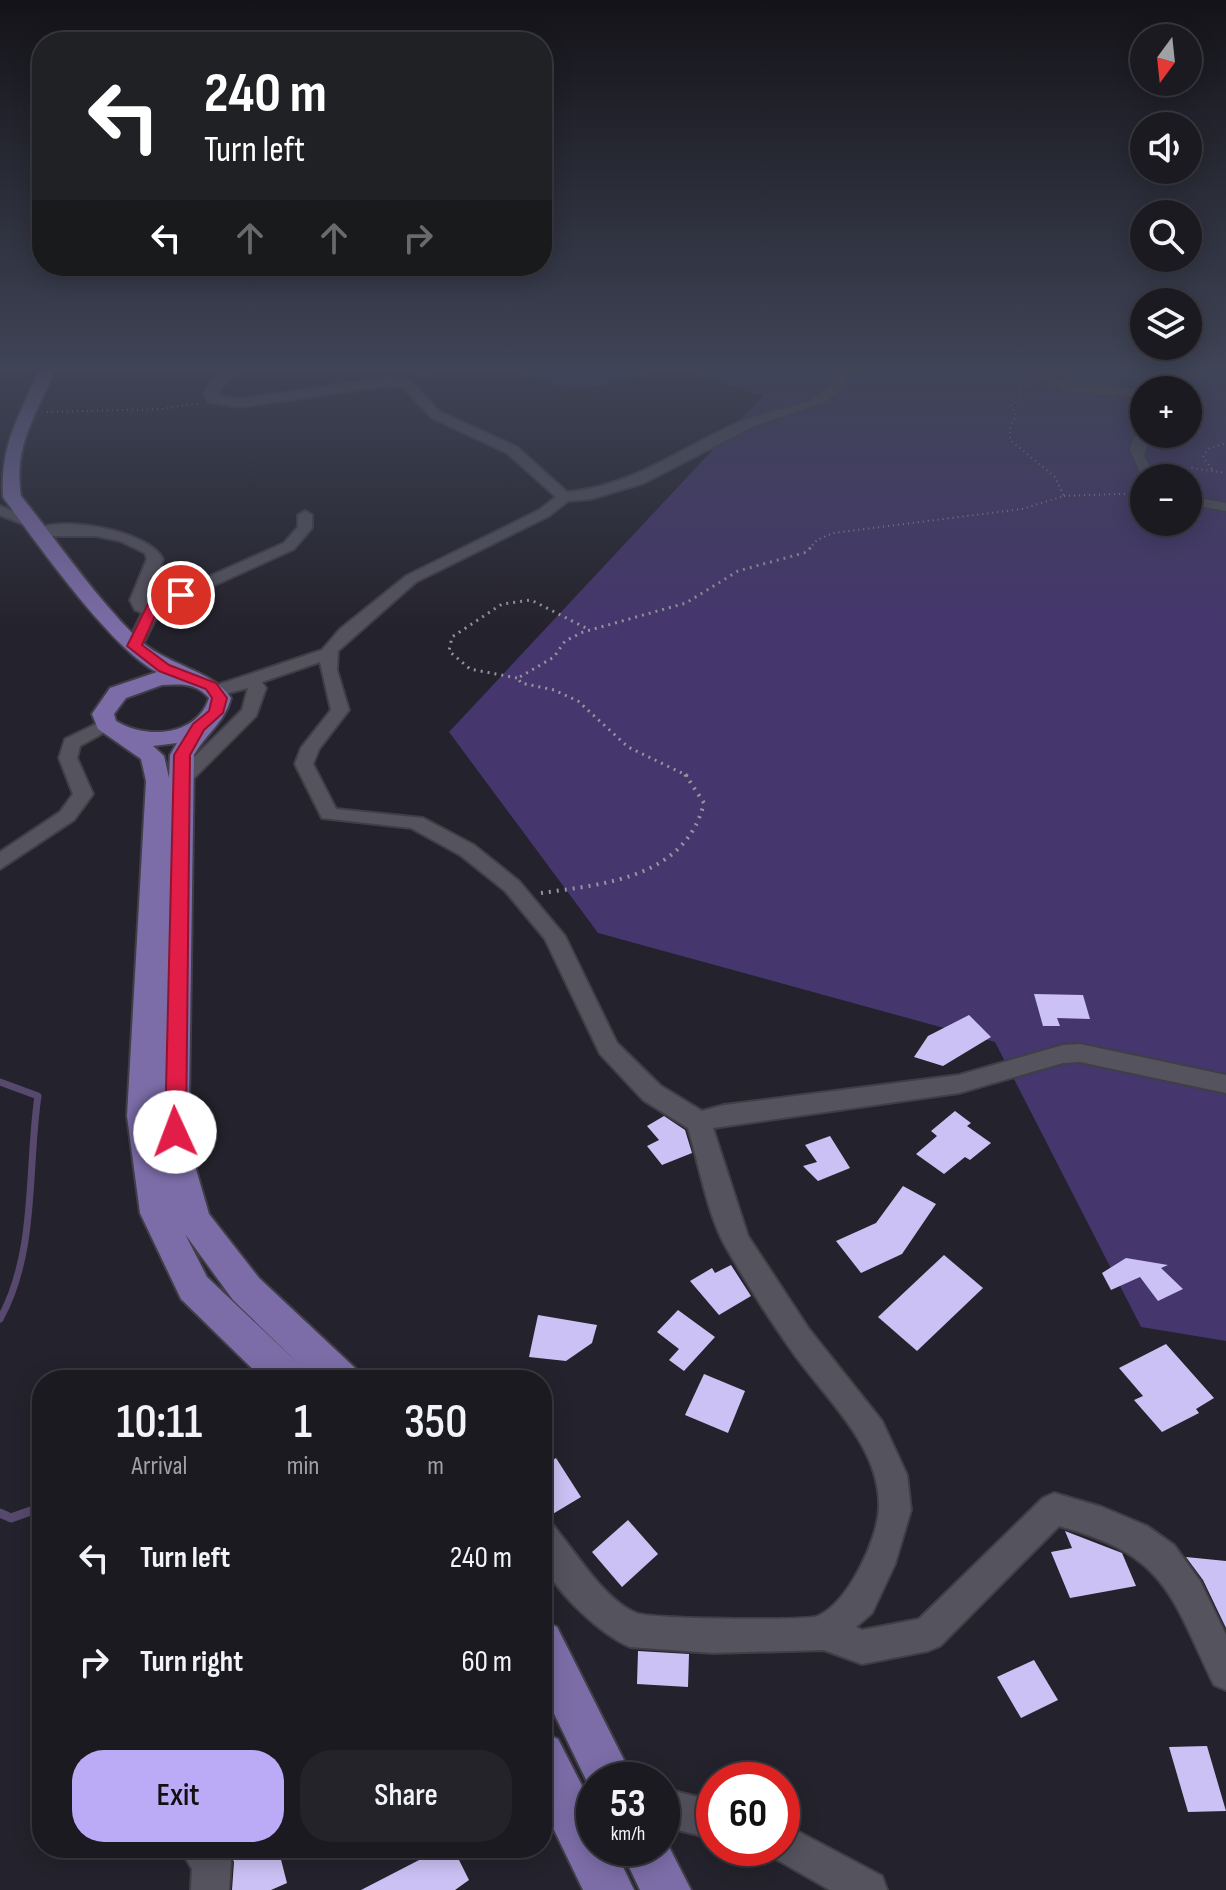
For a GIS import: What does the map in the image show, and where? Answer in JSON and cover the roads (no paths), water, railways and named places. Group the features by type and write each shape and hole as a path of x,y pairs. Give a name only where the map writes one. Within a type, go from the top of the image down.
{"main road":[{"path":"7,457 6,469 12,497 130,643 151,661 184,677 204,682 217,691 220,705 216,713 198,728 182,755 173,1104 177,1159 194,1220 246,1289 331,1370"},
{"path":"130,643 118,693 103,714 117,731 152,756 158,781 143,1116 157,1213 194,1288 280,1370"},
{"path":"118,693 149,681 184,677"},
{"path":"117,731 164,739 198,728"},
{"path":"552,1662 602,1762"},
{"path":"552,1775 609,1890"},
{"path":"653,1866 666,1890"}],"street":[{"path":"520,457 564,497"},
{"path":"688,457 659,474 600,495 564,497 544,513 411,579 346,632 330,653 328,670 340,710 310,748 304,764 329,814 416,822 467,850 512,886 554,936 608,1048 652,1093 699,1122 736,1240 799,1338 871,1431 891,1475 895,1510 879,1564 860,1601 824,1633"},
{"path":"1202,503 1226,507"},
{"path":"0,510 34,528 76,530 128,539 151,550 155,559 152,571 138,600 141,607 151,611"},
{"path":"130,643 159,603 213,583 289,546 305,528 305,515"},
{"path":"217,691 330,653"},
{"path":"183,778 250,712 257,688 252,679"},
{"path":"0,862 67,816 83,794 68,758 72,743 117,731"},
{"path":"699,1122 724,1115 959,1084 1063,1054 1080,1053 1226,1084"},
{"path":"552,1549 594,1602 630,1630 713,1636 824,1633 862,1647 928,1634 1054,1509 1089,1518 1149,1545 1173,1567 1226,1673"},
{"path":"800,1852 868,1890"},
{"path":"208,1858 212,1862 210,1890"}],"waterway":[{"path":"0,1082 38,1096 25,1239 12,1293 0,1319"},
{"path":"0,1513 11,1518 32,1511"}]}
